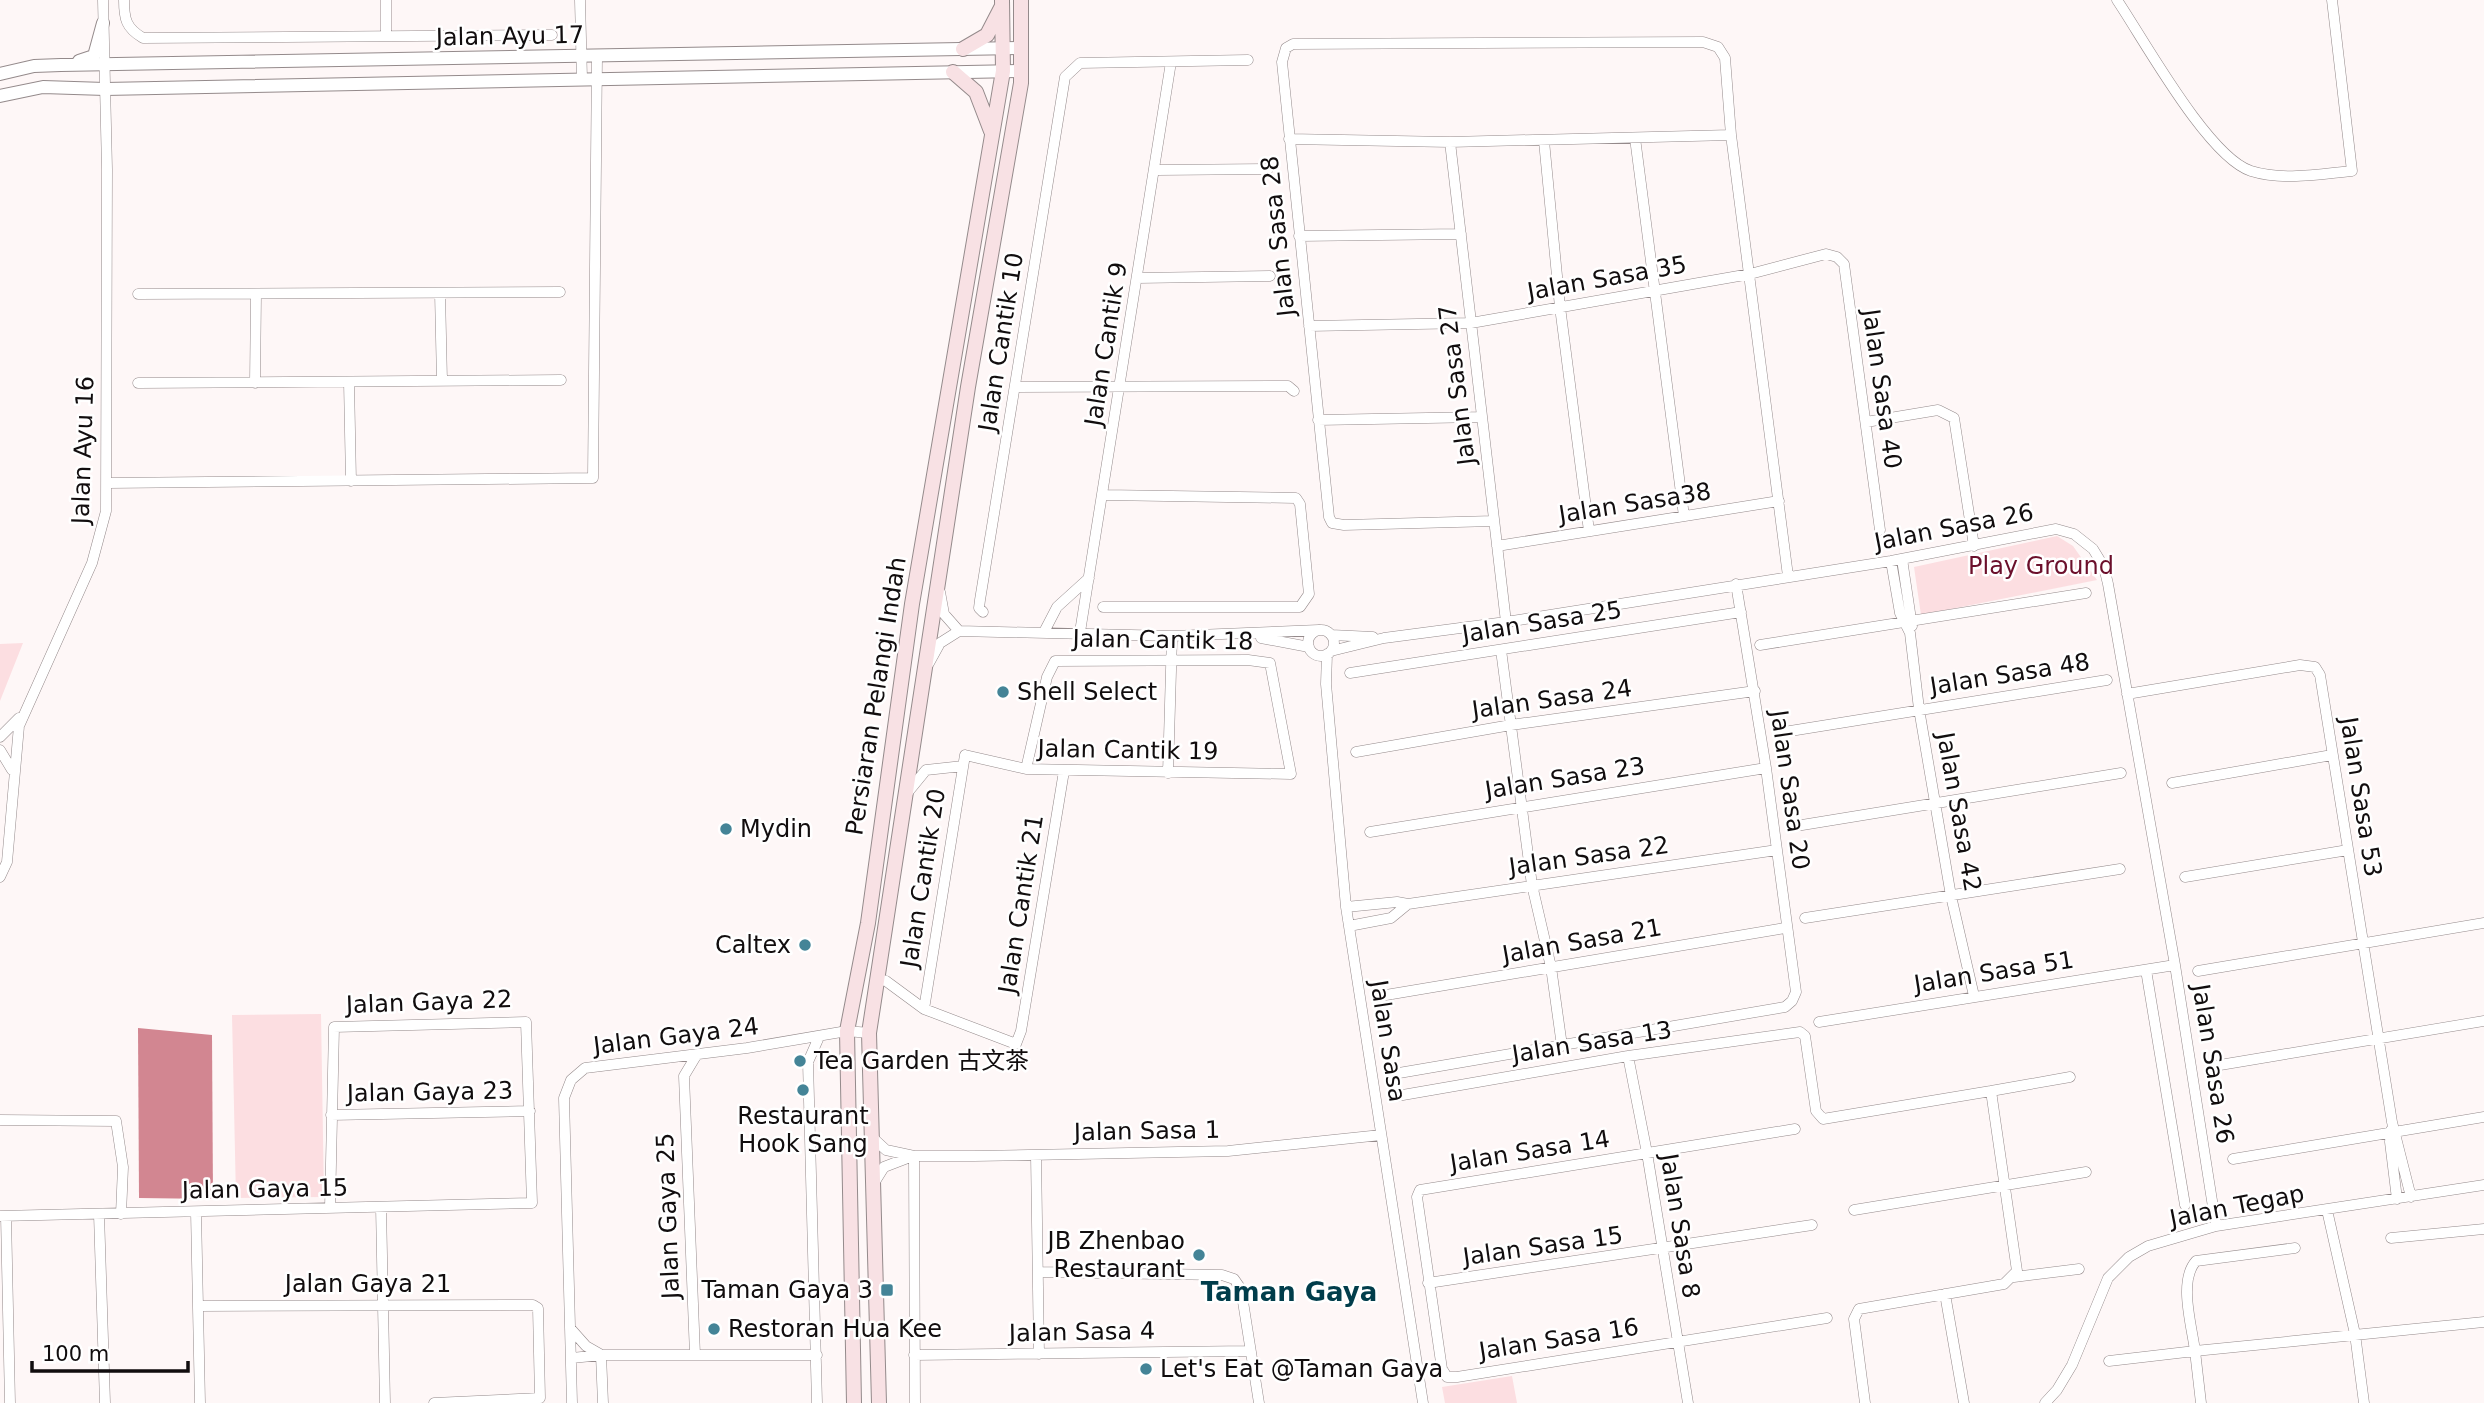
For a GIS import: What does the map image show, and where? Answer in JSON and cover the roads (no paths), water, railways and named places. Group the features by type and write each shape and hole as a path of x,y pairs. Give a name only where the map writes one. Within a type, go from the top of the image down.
{"main road":[{"name":"Persiaran Pelangi Indah","path":"879,1403 869,1033 938,579 1022,71 1021,0"},
{"name":"Persiaran Pelangi Indah","path":"854,1403 847,1031 868,923 912,604 1003,71 1002,3"},
{"path":"963,49 987,35 1002,3"},
{"path":"953,72 976,92 991,132"}],"street":[{"name":"Jalan Ayu 16","path":"0,877 7,862 16,740 23,712 99,543 106,511 108,483 103,0"},
{"path":"124,0 124,17 129,30 143,38 552,35"},
{"path":"386,0 386,35"},
{"path":"580,0 582,79"},
{"path":"2117,0 2200,124 2223,153 2250,170 2301,176 2352,171 2332,0"},
{"path":"61,65 94,56 103,23"},
{"path":"1289,139 1282,62 1286,48 1307,44 1703,42 1718,47 1725,58 1731,135 1788,576"},
{"name":"Jalan Ayu 17","path":"0,74 34,66 61,65 1022,48"},
{"path":"108,483 593,478 597,56"},
{"path":"1171,62 1248,60"},
{"name":"Jalan Cantik 10","path":"983,612 979,608 980,600 1065,77 1080,63 1171,62"},
{"name":"Jalan Cantik 9","path":"1080,632 1157,170 1171,62"},
{"name":"Jalan Ayu 17","path":"0,96 43,87 104,89 1022,71"},
{"name":"Jalan Sasa 28","path":"1494,520 1343,525 1332,523 1329,517 1318,420 1289,139 1450,142 1731,135"},
{"path":"1636,138 1684,516"},
{"path":"1544,141 1560,307 1589,531"},
{"name":"Jalan Sasa 27","path":"1450,142 1506,622"},
{"path":"1157,170 1268,169"},
{"path":"1299,236 1461,234"},
{"name":"Jalan Sasa 35","path":"1309,326 1471,323 1750,274 1826,254 1837,257"},
{"name":"Jalan Sasa 40","path":"1837,257 1844,264 1880,530"},
{"path":"1137,278 1270,276"},
{"path":"138,294 560,292"},
{"path":"440,293 442,381"},
{"path":"255,383 256,294"},
{"path":"138,383 561,380"},
{"path":"349,382 351,481"},
{"path":"1016,387 1287,386 1294,391"},
{"path":"1866,422 1938,410 1954,418 1974,546"},
{"path":"1318,420 1482,417"},
{"path":"1103,607 1300,607 1309,594 1300,504 1290,496 1104,495"},
{"name":"Jalan Sasa38","path":"1497,546 1780,501"},
{"name":"Jalan Sasa 26","path":"1329,653 1384,638 1506,622 1896,560 2056,529 2074,534 2093,549 2104,567 2175,965 2216,1226"},
{"name":"Jalan Sasa 42","path":"1896,560 1900,613 1910,626 1919,709 1938,806 1951,895 1973,996"},
{"path":"1044,632 1057,607 1090,577"},
{"path":"938,579 944,614 959,631"},
{"name":"Jalan Sasa 20","path":"1562,1046 1785,1007 1793,1001 1796,992 1785,928 1777,849 1737,584"},
{"path":"1760,645 1910,626 2086,593"},
{"name":"Jalan Sasa 25","path":"1350,673 1741,612"},
{"path":"925,670 940,643 959,631 1172,636 1319,630 1331,635 1334,643 1329,653 1247,635"},
{"path":"1312,651 1311,635 1319,630"},
{"name":"Jalan Sasa 26","path":"1331,635 1384,638"},
{"path":"1168,773 1172,636"},
{"path":"1399,1073 1562,1046 1551,967 1532,885 1524,804 1501,650"},
{"name":"Jalan Sasa","path":"1312,651 1326,684"},
{"name":"Jalan Sasa","path":"1329,653 1326,684 1346,907 1423,1403"},
{"name":"Jalan Cantik 18","path":"1026,769 1047,677 1055,661 1248,660 1270,663 1292,774"},
{"name":"Jalan Sasa 53","path":"2127,694 2311,665 2320,675 2393,1130 2411,1197"},
{"name":"Jalan Sasa 48","path":"1784,732 2107,680"},
{"name":"Jalan Sasa 24","path":"1356,752 1511,725 1755,691"},
{"path":"0,739 23,712"},
{"path":"0,739 16,740"},
{"path":"0,750 8,759 13,774"},
{"name":"Jalan Cantik 19","path":"965,755 1026,769 1292,774"},
{"name":"Jalan Cantik 20","path":"923,1009 965,755"},
{"path":"2172,783 2332,755"},
{"path":"906,796 926,770 963,766"},
{"name":"Jalan Sasa 23","path":"1370,832 1524,804 1766,768"},
{"name":"Jalan Cantik 21","path":"923,1009 1016,1044 1021,1031 1064,771"},
{"path":"1796,826 1938,806 2121,773"},
{"name":"Jalan Sasa 22","path":"1346,907 1397,902 1408,904 1777,849"},
{"path":"2185,877 2348,850"},
{"path":"1805,918 2120,869"},
{"name":"Jalan Sasa 22","path":"1349,926 1391,918 1408,904"},
{"path":"2198,971 2484,923"},
{"name":"Jalan Sasa 21","path":"1386,995 1785,928"},
{"name":"Jalan Sasa 51","path":"1819,1022 2175,965"},
{"path":"2146,970 2185,1205"},
{"path":"877,979 886,981 923,1009"},
{"name":"Jalan Gaya 22","path":"330,1208 331,1032 336,1025 520,1019 528,1027 532,1203"},
{"path":"2214,1066 2484,1021"},
{"name":"Jalan Gaya 24","path":"572,1403 564,1098 571,1080 585,1068 696,1056 794,1042 847,1031 869,1033"},
{"name":"Jalan Sasa 13","path":"1397,1096 1628,1056 1795,1032 1805,1036 1816,1111 1827,1119 1991,1091"},
{"path":"817,1403 808,1062 819,1037"},
{"path":"794,1042 808,1062"},
{"path":"671,1059 684,1076 696,1056"},
{"name":"Jalan Sasa 8","path":"1628,1056 1647,1153 1688,1403"},
{"name":"Jalan Gaya 25","path":"684,1076 695,1355"},
{"path":"2014,1277 2018,1265 1991,1091 2070,1077"},
{"name":"Jalan Gaya 23","path":"331,1115 530,1111"},
{"path":"2233,1159 2393,1130 2484,1117"},
{"path":"0,1120 116,1121 123,1167 121,1214"},
{"name":"Jalan Sasa 14","path":"1428,1283 1417,1197 1420,1190 1795,1129"},
{"name":"Jalan Sasa 53","path":"2393,1130 2397,1199"},
{"name":"Jalan Sasa 1","path":"873,1138 886,1150 914,1156 1228,1151 1381,1135"},
{"path":"1035,1155 1039,1353"},
{"path":"914,1156 915,1403"},
{"name":"Jalan Sasa 1","path":"874,1184 884,1167 914,1156"},
{"path":"1854,1210 2086,1172"},
{"name":"Jalan Tegap","path":"2045,1403 2057,1390 2072,1365 2108,1278 2129,1257 2148,1246 2216,1226 2484,1185"},
{"name":"Jalan Gaya 15","path":"3,1216 532,1203"},
{"path":"381,1207 385,1403"},
{"path":"2328,1210 2355,1334 2364,1403"},
{"path":"196,1212 200,1403"},
{"path":"99,1214 105,1403"},
{"path":"3,1216 10,1403"},
{"name":"Jalan Sasa 15","path":"1428,1283 1812,1225"},
{"path":"2391,1238 2484,1229"},
{"path":"2200,1403 2188,1271 2196,1261 2295,1248"},
{"path":"1865,1403 1854,1319 1863,1307 2004,1284 2014,1277 2079,1269"},
{"path":"1038,1272 1222,1275 1234,1279 1241,1289 1259,1403"},
{"name":"Jalan Sasa 16","path":"1428,1283 1442,1369 1447,1377 1827,1318"},
{"path":"1945,1294 1964,1403"},
{"name":"Jalan Gaya 21","path":"198,1307 383,1304 533,1305 538,1308 540,1398 434,1403"},
{"path":"2109,1361 2484,1322"},
{"path":"570,1328 586,1346 601,1355"},
{"name":"Jalan Sasa 4","path":"914,1355 1250,1351"},
{"path":"572,1358 601,1355 817,1355"},
{"path":"601,1355 603,1403"}],"place":[{"name":"Shell Select","path":"1003,692"},
{"name":"Mydin","path":"726,829"},
{"name":"Caltex","path":"805,945"},
{"name":"Tea Garden 古文茶","path":"800,1061"},
{"name":"Restaurant Hook Sang","path":"803,1090"},
{"name":"JB Zhenbao Restaurant","path":"1199,1255"},
{"name":"Taman Gaya 3","path":"887,1290"},
{"name":"Restoran Hua Kee","path":"714,1329"},
{"name":"Let's Eat @Taman Gaya","path":"1146,1369"}],"district":[{"name":"Taman Gaya","path":"1289,1292"}],"park label":[{"name":"Play Ground","path":"2041,566"}]}
